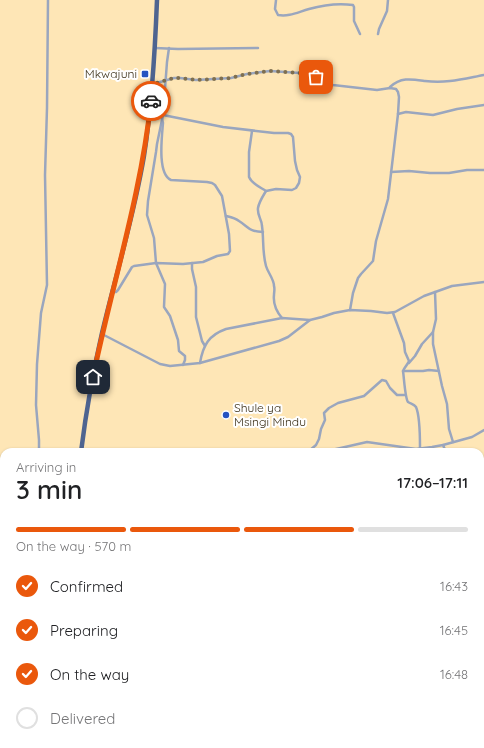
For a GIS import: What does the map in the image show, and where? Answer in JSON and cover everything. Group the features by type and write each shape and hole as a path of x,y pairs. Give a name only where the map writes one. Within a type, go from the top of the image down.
{"highway":[{"path":"82,448 87,406 102,334 129,226 143,157 153,84 157,0"}],"street":[{"path":"39,448 36,405 37,364 42,313 47,285 45,175 48,0"},
{"path":"276,0 275,9 278,15 292,14 319,7 353,5 354,21 360,34"},
{"path":"378,34 388,0"},
{"path":"155,48 258,48"},
{"path":"113,292 118,290 133,266 156,263 204,262 217,256 229,253 229,234 226,216 222,196 217,187 212,183 172,180 167,178 163,170 162,115 169,48"},
{"path":"153,84 180,78 196,80 231,78 270,71 309,74 333,85 377,90 390,88 396,89 398,92 398,114 388,199 376,241 373,261 358,278 353,293 350,310"},
{"path":"390,88 394,83 401,80 433,82 450,81 469,79 484,75"},
{"path":"398,114 406,112 434,115 457,109 484,105"},
{"path":"162,115 223,127 291,134 293,136 295,161 300,177 296,188 292,190 276,189 266,191 249,179 249,152 252,131"},
{"path":"162,119 147,215 154,238 156,263 164,284 164,307 170,316 178,340 179,351 185,356 183,365"},
{"path":"391,172 409,171 449,173 467,170 484,170"},
{"path":"266,191 258,210 262,223 264,258 267,270 274,286 274,304 282,318"},
{"path":"226,216 239,220 252,230 263,232"},
{"path":"192,263 196,287 196,316 202,341 205,346"},
{"path":"200,362 207,341 214,335 226,329 282,318 310,320 341,311 350,310 393,313 434,292 452,286 484,282"},
{"path":"434,292 436,319 433,332 433,344 441,384 447,404 448,429 452,442"},
{"path":"393,313 404,343 405,352 409,363"},
{"path":"102,334 160,364 170,366 200,362 262,346 288,337 310,320"},
{"path":"420,448 419,420 416,408 414,405 409,403 405,395 403,371 433,332"},
{"path":"403,371 439,371"},
{"path":"312,448 317,443 325,420 324,413 329,408 338,403 364,396 382,380 387,382 397,395 405,395"},
{"path":"341,448 367,442 420,448 444,445 472,437 484,430"}],"way so far":[{"path":"151,101 153,84 174,78 196,80 231,78 265,71 309,74 316,77"}],"place":[{"name":"Mkwajuni","path":"145,74"},
{"name":"Shule ya Msingi Mindu","path":"226,415"}],"route":[{"path":"93,377 102,334 129,226 143,157 151,101"}]}
